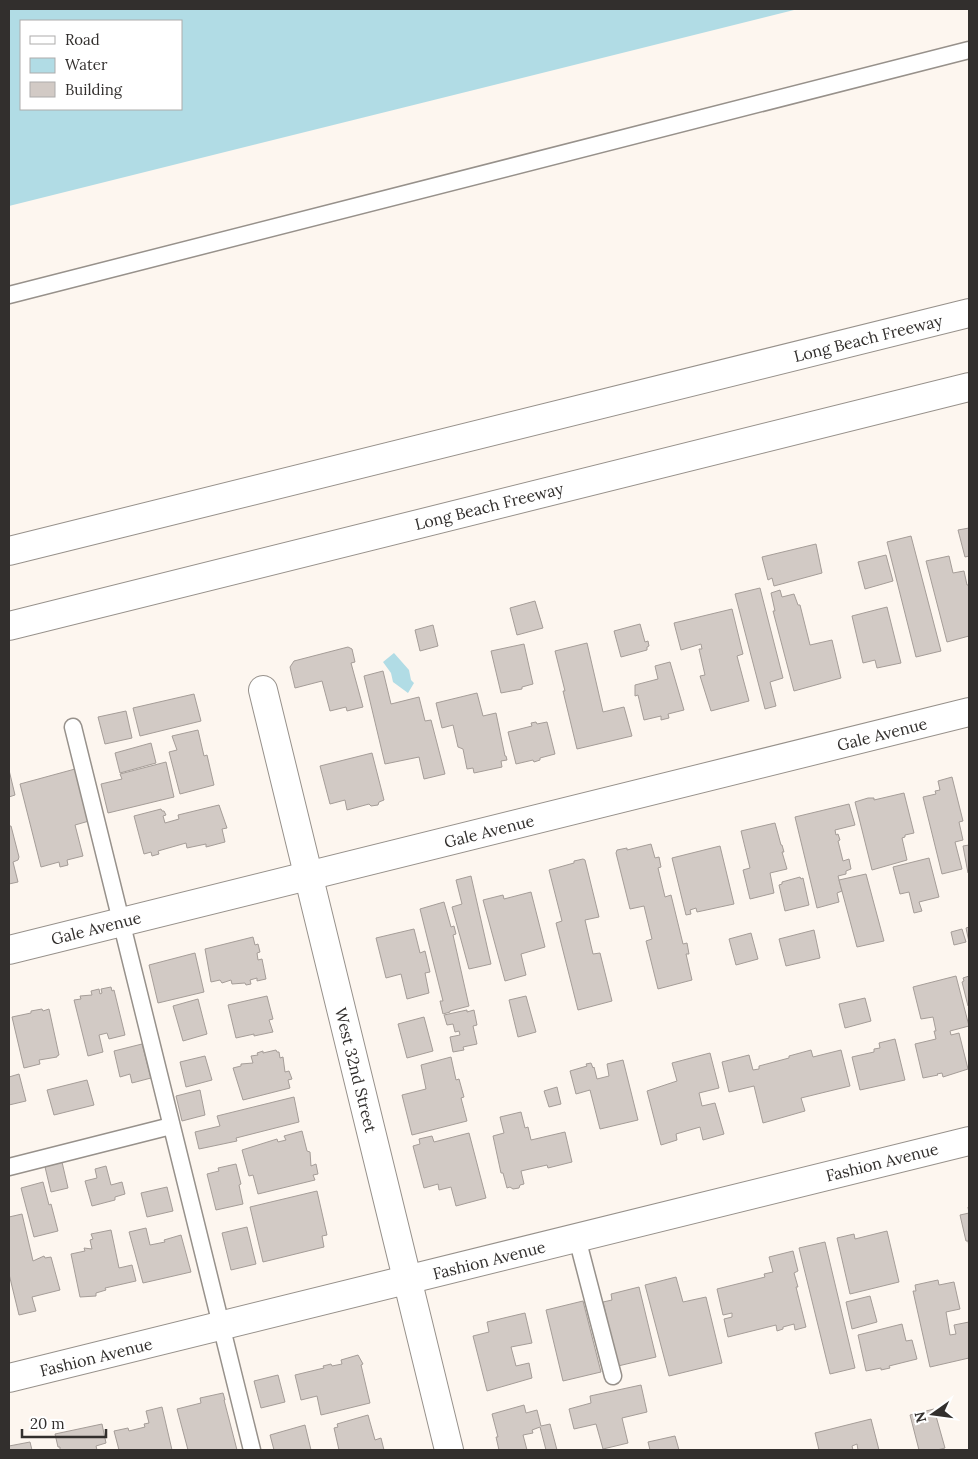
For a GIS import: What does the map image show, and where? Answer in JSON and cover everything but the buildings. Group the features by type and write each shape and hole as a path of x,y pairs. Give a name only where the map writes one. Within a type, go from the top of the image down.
{"main road":[{"name":"Long Beach Freeway","path":"9,552 969,313"},
{"name":"Long Beach Freeway","path":"9,626 969,386"},
{"name":"West 32nd Street","path":"263,690 449,1450"},
{"name":"Gale Avenue","path":"9,950 969,712"},
{"name":"Fashion Avenue","path":"9,1378 969,1141"}],"lane":[{"path":"9,294 969,50"},
{"path":"73,727 252,1450"},
{"path":"9,1167 172,1126"},
{"path":"577,1238 612,1376"}],"water":[{"path":"9,9 798,9 9,206"},
{"path":"394,653 409,670 411,680 414,683 408,693 393,682 391,673 383,662"}]}
